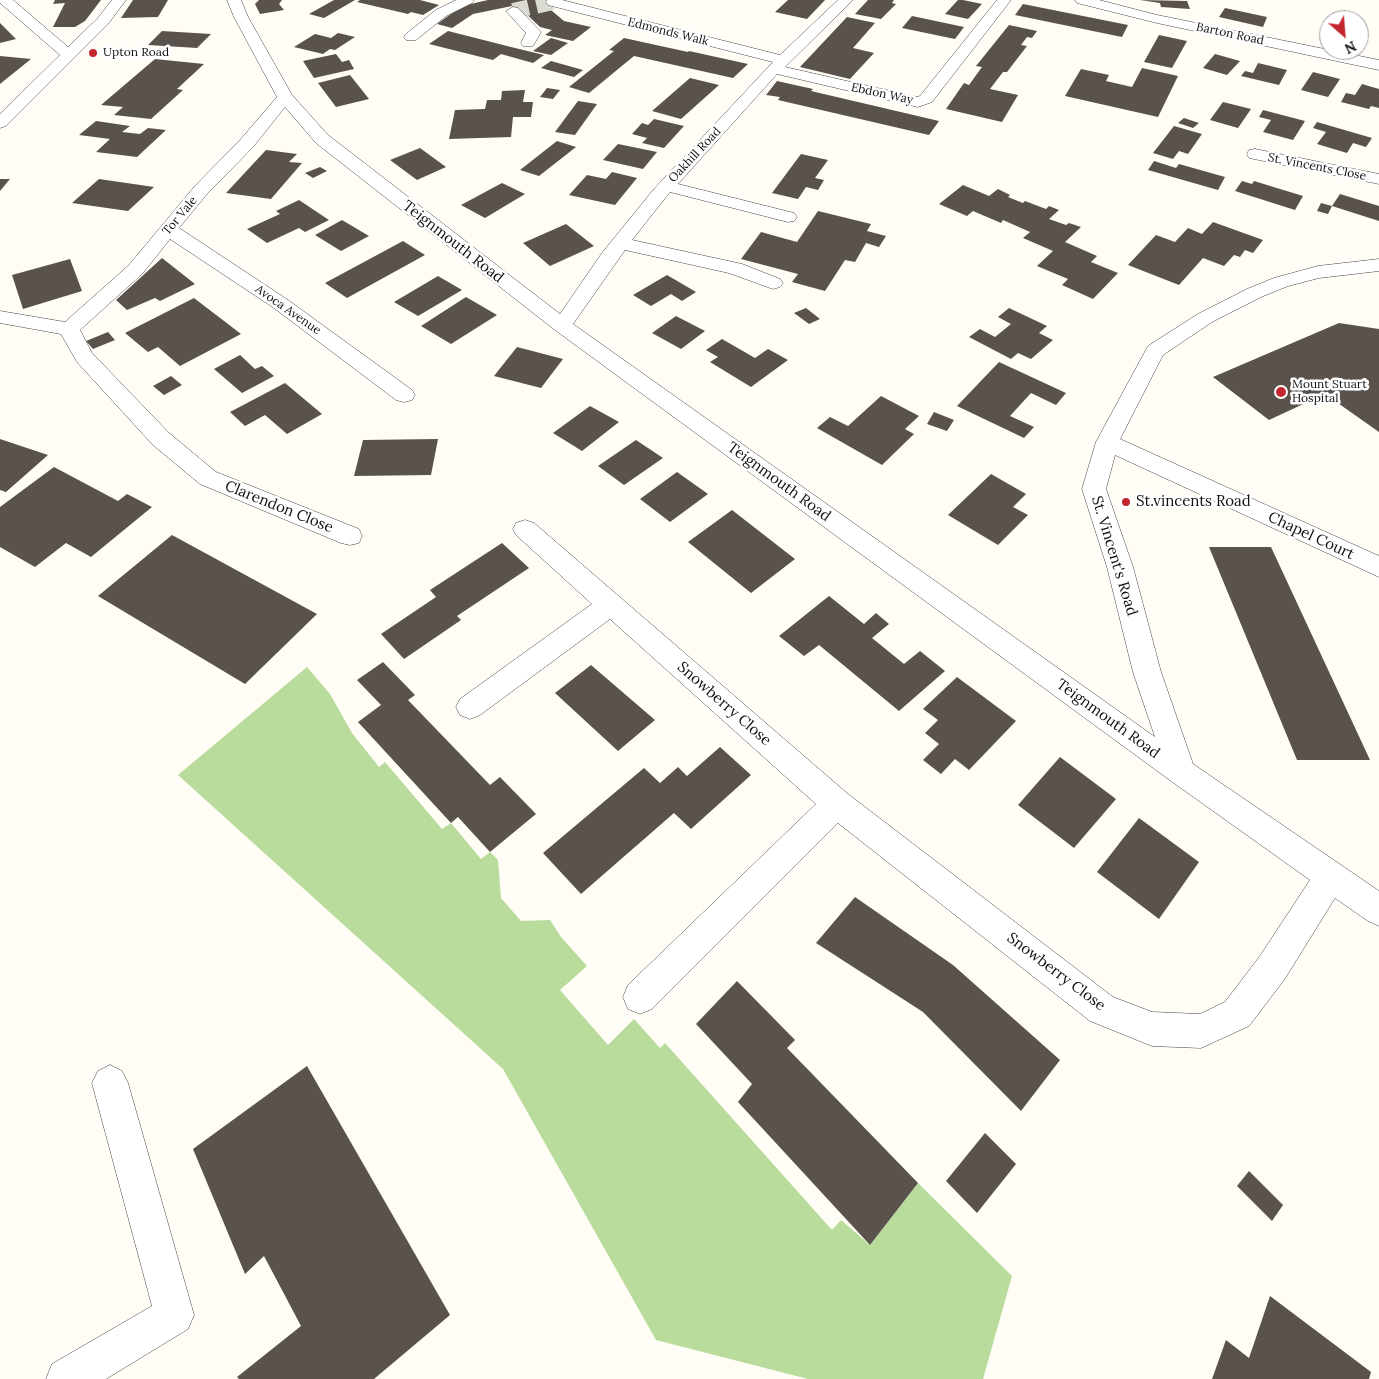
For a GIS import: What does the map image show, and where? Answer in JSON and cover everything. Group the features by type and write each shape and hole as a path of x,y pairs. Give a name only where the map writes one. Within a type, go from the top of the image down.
{"street":[{"path":"5,0 68,56"},
{"path":"0,123 103,21 119,0"},
{"name":"Teignmouth Road","path":"234,0 285,97 322,139 410,210 562,326 1181,772 1330,878 1379,910"},
{"path":"410,37 441,14 467,0"},
{"name":"Oakhill Road","path":"562,326 620,243 666,186 776,68 846,0"},
{"name":"Ebdon Way","path":"776,68 918,102 926,99 1004,0"},
{"name":"Barton Road","path":"1082,0 1157,19 1379,65"},
{"name":"Edmonds Walk","path":"555,1 776,68"},
{"path":"512,11 534,32 528,44"},
{"name":"Tor Vale","path":"69,329 136,269 202,190 248,143 285,97"},
{"name":"St. Vincents Close","path":"1255,154 1379,179"},
{"path":"666,186 788,217"},
{"name":"Avoca Avenue","path":"168,230 281,304 404,395"},
{"path":"620,243 735,268 773,283"},
{"name":"St. Vincent's Road","path":"1181,772 1147,672 1120,567 1094,489 1107,442 1154,351 1205,318 1254,293 1281,282 1318,272 1379,265"},
{"path":"0,317 69,329"},
{"name":"Clarendon Close","path":"69,329 84,357 161,439 208,478 350,536"},
{"name":"Chapel Court","path":"1107,442 1379,567"},
{"name":"Snowberry Close","path":"525,529 837,804 1102,1009 1152,1029 1201,1031 1237,1014 1272,968 1330,878"},
{"path":"470,707 611,604"},
{"path":"640,998 837,804"},
{"path":"67,1379 174,1315 110,1083"}],"green space":[{"path":"307,667 330,694 352,733 379,767 385,762 442,829 451,823 481,859 490,852 498,860 501,898 521,921 550,920 561,937 587,966 560,990 608,1045 634,1019 660,1048 665,1043 832,1230 841,1220 870,1245 918,1183 1012,1276 983,1379 808,1379 656,1340 503,1069 178,775"}],"building":[{"path":"55,0 101,0 85,21 75,27 53,27 65,3 53,4"},
{"path":"133,0 168,0 158,17 121,18"},
{"path":"259,0 282,0 279,4 284,10 260,14 255,4"},
{"path":"334,0 355,0 324,18 309,14"},
{"path":"360,0 420,0 439,5 423,15 411,12 408,14 357,2"},
{"path":"488,0 539,0 564,21 591,27 573,41 545,35 552,30 540,27 517,5 473,14 452,28 437,24 462,6"},
{"path":"788,0 825,0 807,19 775,12"},
{"path":"868,0 894,0 892,3 896,4 881,19 855,14"},
{"path":"958,0 982,4 968,19 945,14"},
{"path":"1140,0 1187,1 1190,9 1161,7 1160,3"},
{"path":"1023,4 1128,25 1122,37 1015,15"},
{"path":"1225,8 1267,17 1263,27 1219,17"},
{"path":"912,16 964,27 955,39 902,28"},
{"path":"847,17 875,23 853,48 874,53 850,79 800,67"},
{"path":"0,23 16,39 0,43"},
{"path":"1009,25 1037,31 1032,38 1027,37 1021,45 1027,46 1007,72 1003,72 990,89 1018,95 1002,122 946,109 964,83 969,85 982,67 976,66"},
{"path":"162,31 211,34 197,48 148,45"},
{"path":"448,31 544,55 533,63 501,54 493,60 429,44"},
{"path":"338,33 355,37 335,50 330,49 323,54 294,47 315,34 331,38"},
{"path":"1159,35 1187,41 1172,68 1144,62"},
{"path":"551,38 568,43 551,55 533,51"},
{"path":"624,38 748,64 733,78 634,56 589,93 569,87 614,51 609,50"},
{"path":"336,54 342,62 349,60 354,69 314,78 303,61"},
{"path":"1215,54 1240,61 1227,75 1203,68"},
{"path":"0,56 31,59 0,84"},
{"path":"155,59 204,64 177,89 183,90 151,119 114,115 123,107 101,105"},
{"path":"551,61 583,70 574,77 541,68"},
{"path":"1258,63 1287,70 1279,85 1241,76 1245,71 1253,73"},
{"path":"1142,68 1178,76 1158,117 1065,96 1081,69 1109,75 1106,81 1132,87"},
{"path":"1313,72 1340,79 1328,97 1301,90"},
{"path":"350,75 369,99 336,107 318,83"},
{"path":"690,78 719,85 681,119 652,111"},
{"path":"777,81 813,89 811,91 939,121 929,135 778,100 780,97 766,95"},
{"path":"1362,84 1379,89 1379,108 1371,106 1369,109 1341,102 1346,93 1355,95"},
{"path":"547,88 560,90 553,99 540,97"},
{"path":"525,90 523,102 533,102 531,117 513,117 511,137 449,139 455,110 485,109 487,100 501,100 502,91"},
{"path":"578,101 597,104 575,135 555,132"},
{"path":"1223,102 1251,109 1238,128 1210,120"},
{"path":"1263,110 1305,121 1293,140 1263,132 1271,120 1259,117"},
{"path":"1184,118 1199,123 1193,128 1178,123"},
{"path":"654,119 684,126 664,148 642,143 647,138 632,134 642,123 648,125"},
{"path":"96,121 130,126 122,132 140,134 148,128 166,130 137,157 96,152 110,139 79,135"},
{"path":"1317,122 1372,138 1366,147 1353,143 1347,153 1317,144 1326,132 1313,128"},
{"path":"1174,126 1202,134 1188,154 1179,151 1173,159 1153,153"},
{"path":"557,141 576,147 539,176 520,170"},
{"path":"618,144 657,152 643,169 603,160"},
{"path":"420,148 446,167 417,180 390,160"},
{"path":"266,150 297,154 289,162 302,163 271,199 226,193"},
{"path":"801,154 828,160 815,178 824,180 818,190 806,187 798,199 772,193"},
{"path":"1154,161 1176,168 1179,164 1225,177 1218,190 1148,170"},
{"path":"320,167 327,171 313,178 305,173"},
{"path":"612,172 637,178 615,205 569,195 587,175 606,179"},
{"path":"0,179 10,179 0,191"},
{"path":"99,179 154,187 128,211 72,203"},
{"path":"1242,181 1252,184 1254,181 1303,196 1295,210 1235,191"},
{"path":"502,183 525,194 485,218 461,205"},
{"path":"963,185 989,196 998,189 1010,195 1008,197 1023,203 1025,201 1046,209 1049,206 1059,210 1049,219 1066,225 1069,223 1081,227 1065,242 1097,256 1091,262 1118,273 1093,299 1062,285 1068,279 1037,266 1053,251 1023,238 1030,232 1003,220 1001,223 973,211 967,216 939,204"},
{"path":"1340,194 1379,206 1379,221 1332,206"},
{"path":"299,200 329,220 305,232 299,228 267,243 247,229 280,214 276,211"},
{"path":"1321,203 1332,206 1328,214 1317,211"},
{"path":"818,211 871,224 867,231 886,236 879,247 866,243 855,262 845,260 825,291 792,282 798,274 741,259 761,232 797,242"},
{"path":"342,220 369,236 341,251 315,235"},
{"path":"1213,222 1263,240 1253,253 1245,250 1240,257 1234,255 1224,266 1203,258 1179,285 1128,265 1156,235 1175,242 1188,228 1202,234"},
{"path":"566,224 594,246 550,266 523,243"},
{"path":"403,241 425,255 347,298 325,283"},
{"path":"162,258 195,284 160,301 155,298 127,310 116,300"},
{"path":"70,259 82,291 23,309 12,275"},
{"path":"667,275 696,292 682,301 671,294 651,306 633,295"},
{"path":"438,276 462,290 418,316 394,302"},
{"path":"466,297 497,315 451,344 421,326"},
{"path":"194,298 241,334 180,366 158,347 148,352 125,333"},
{"path":"806,308 820,319 809,324 794,313"},
{"path":"1009,308 1047,326 1039,333 1053,340 1031,359 1018,353 1011,359 969,337 980,329 995,337 1011,324 998,317"},
{"path":"676,316 705,331 681,349 652,333"},
{"path":"1339,323 1379,329 1379,432 1325,394 1269,420 1213,377"},
{"path":"108,332 115,340 93,349 86,341"},
{"path":"722,339 755,358 768,349 788,360 751,387 710,362 718,357 706,350"},
{"path":"517,347 563,359 541,388 494,376"},
{"path":"240,355 255,369 262,366 274,376 242,393 214,369"},
{"path":"999,362 1066,393 1056,405 1031,393 1010,416 1034,427 1024,438 957,406"},
{"path":"171,376 182,385 164,395 153,386"},
{"path":"285,383 322,414 287,434 265,415 245,426 230,412"},
{"path":"881,396 919,416 905,429 914,434 882,465 817,428 830,417 848,426"},
{"path":"590,406 619,422 582,451 553,433"},
{"path":"934,412 954,420 947,431 927,424"},
{"path":"0,439 48,455 6,492 0,490"},
{"path":"438,439 431,475 354,476 363,440"},
{"path":"636,440 663,458 624,485 598,466"},
{"path":"54,467 118,501 127,494 152,507 91,557 66,543 35,567 0,547 0,507"},
{"path":"677,472 708,494 670,522 640,499"},
{"path":"991,474 1026,494 1013,507 1028,515 998,545 948,515"},
{"path":"732,510 795,559 751,593 688,542"},
{"path":"172,535 317,614 245,684 98,596"},
{"path":"502,543 529,568 457,616 461,620 404,659 381,634 436,597 430,590"},
{"path":"1209,547 1271,547 1370,760 1297,760"},
{"path":"829,596 864,624 876,613 889,624 872,638 904,664 920,651 945,671 899,711 819,645 804,656 779,636"},
{"path":"383,662 415,695 408,700 490,785 500,777 536,814 490,852 458,817 451,823 358,722 381,705 357,680"},
{"path":"591,665 655,720 618,751 555,693"},
{"path":"957,677 1016,721 969,770 955,759 941,774 923,760 939,744 925,733 938,720 923,709"},
{"path":"720,747 751,775 691,829 674,813 581,894 543,853 644,768 660,783 678,767 687,776"},
{"path":"1060,757 1116,799 1074,848 1018,805"},
{"path":"1139,818 1199,862 1159,919 1097,872"},
{"path":"855,897 953,965 1060,1060 1021,1111 923,1012 816,943"},
{"path":"737,981 795,1040 787,1048 918,1183 870,1245 738,1102 752,1084 696,1024"},
{"path":"307,1066 450,1315 374,1379 239,1379 237,1377 301,1326 264,1256 245,1274 193,1149"},
{"path":"985,1133 1016,1164 977,1213 946,1181"},
{"path":"1249,1171 1283,1205 1272,1221 1237,1186"},
{"path":"1270,1296 1371,1372 1369,1379 1212,1379 1226,1340 1249,1358"}],"tunnel":[{"path":"513,11 553,2"}],"place":[{"name":"Upton Road","path":"93,53"},
{"name":"Mount Stuart Hospital","path":"1281,392"},
{"name":"St.vincents Road","path":"1126,502"}]}
